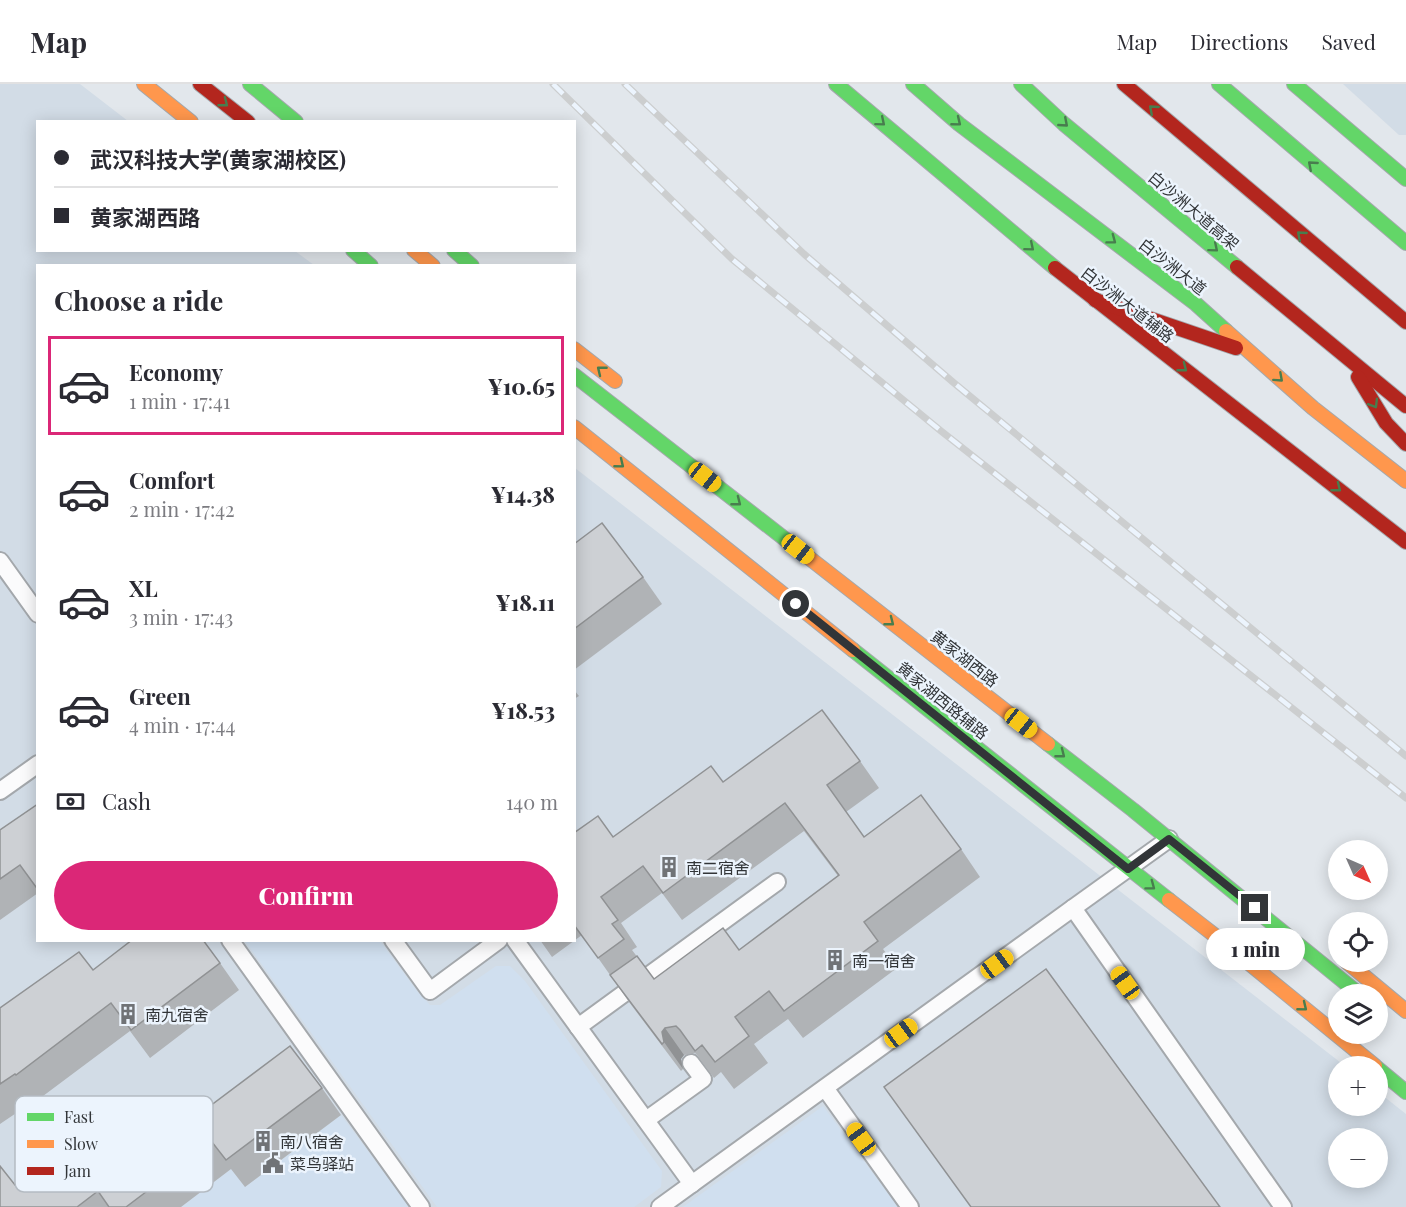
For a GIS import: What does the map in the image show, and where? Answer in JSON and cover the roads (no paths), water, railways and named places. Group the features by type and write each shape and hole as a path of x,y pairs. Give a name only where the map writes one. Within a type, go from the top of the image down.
{"main road":[{"path":"144,84 189,120"},
{"path":"200,84 245,120"},
{"path":"250,84 294,120"},
{"name":"白沙洲大道辅路","path":"836,84 1053,267 1406,542"},
{"name":"白沙洲大道","path":"913,84 968,131 1196,304 1314,408 1406,481"},
{"name":"白沙洲大道高架","path":"1021,84 1064,124 1348,360"},
{"path":"1124,84 1406,322"},
{"path":"1219,84 1345,194 1406,243"},
{"path":"1294,84 1406,179"},
{"path":"355,252 370,264"},
{"path":"416,252 431,264"},
{"path":"456,252 470,264"},
{"path":"1346,273 1406,306"},
{"path":"1095,300 1251,353"},
{"path":"576,351 623,388"},
{"path":"1348,360 1406,406"},
{"path":"1348,360 1386,423 1406,444"},
{"name":"黄家湖西路","path":"576,377 1169,839 1347,984"},
{"name":"黄家湖西路辅路","path":"576,430 1128,869 1222,941 1363,1056"},
{"path":"1359,972 1406,1011"},
{"name":"黄家湖西路辅路","path":"1388,1077 1406,1092"}],"lane":[{"path":"0,561 36,611"},
{"path":"0,791 36,765"},
{"path":"660,1207 1169,839"},
{"path":"578,1027 777,882"},
{"path":"1073,908 1283,1207"},
{"path":"231,942 421,1207"},
{"path":"394,942 430,991 496,942"},
{"path":"516,942 692,1184"},
{"path":"646,1120 703,1079 691,1063"},
{"path":"825,1088 910,1207"}],"railway":[{"path":"553,84 732,259 941,431 1406,798"},
{"path":"625,84 804,254 954,383 1406,756"}],"place":[{"name":"南二宿舍","path":"669,867"},
{"name":"南一宿舍","path":"835,960"},
{"name":"南九宿舍","path":"128,1014"},
{"name":"南八宿舍","path":"263,1141"},
{"name":"菜鸟驿站","path":"273,1163"}]}
